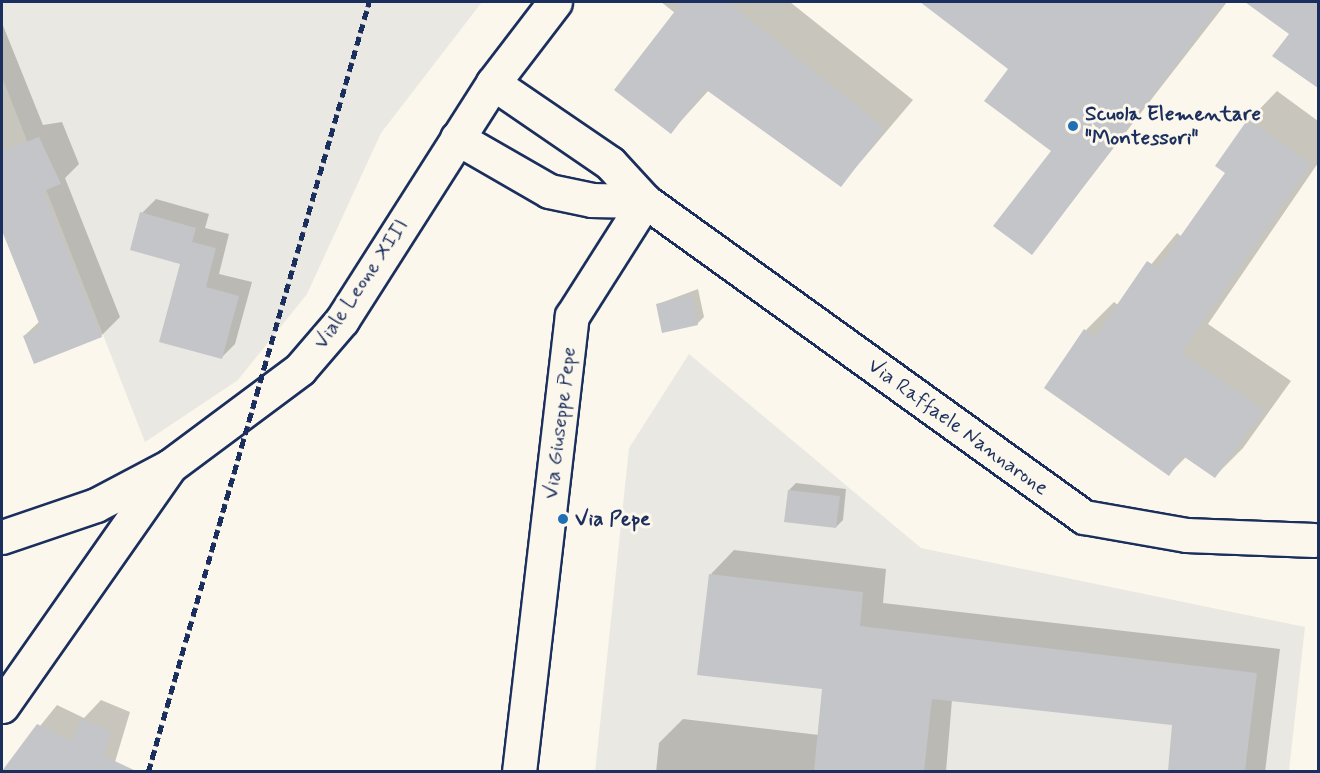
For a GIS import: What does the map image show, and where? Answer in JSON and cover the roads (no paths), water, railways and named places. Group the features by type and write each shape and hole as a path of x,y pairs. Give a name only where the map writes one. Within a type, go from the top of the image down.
{"street":[{"name":"Viale Leone XIII","path":"2,706 170,466 260,403 322,345 493,83 555,2"},
{"name":"Via Raffaele Nannarone","path":"493,83 610,163 645,201 1084,517 1186,535 1317,543"},
{"path":"457,138 549,191 592,200 645,201"},
{"name":"Via Giuseppe Pepe","path":"519,771 572,316 645,201"},
{"path":"2,537 96,505 170,466"}],"railway":[{"path":"148,772 369,2"}],"place":[{"name":"Scuola Elementare \"Montessori\"","path":"1073,126"},
{"name":"Via Pepe","path":"563,519"}]}
